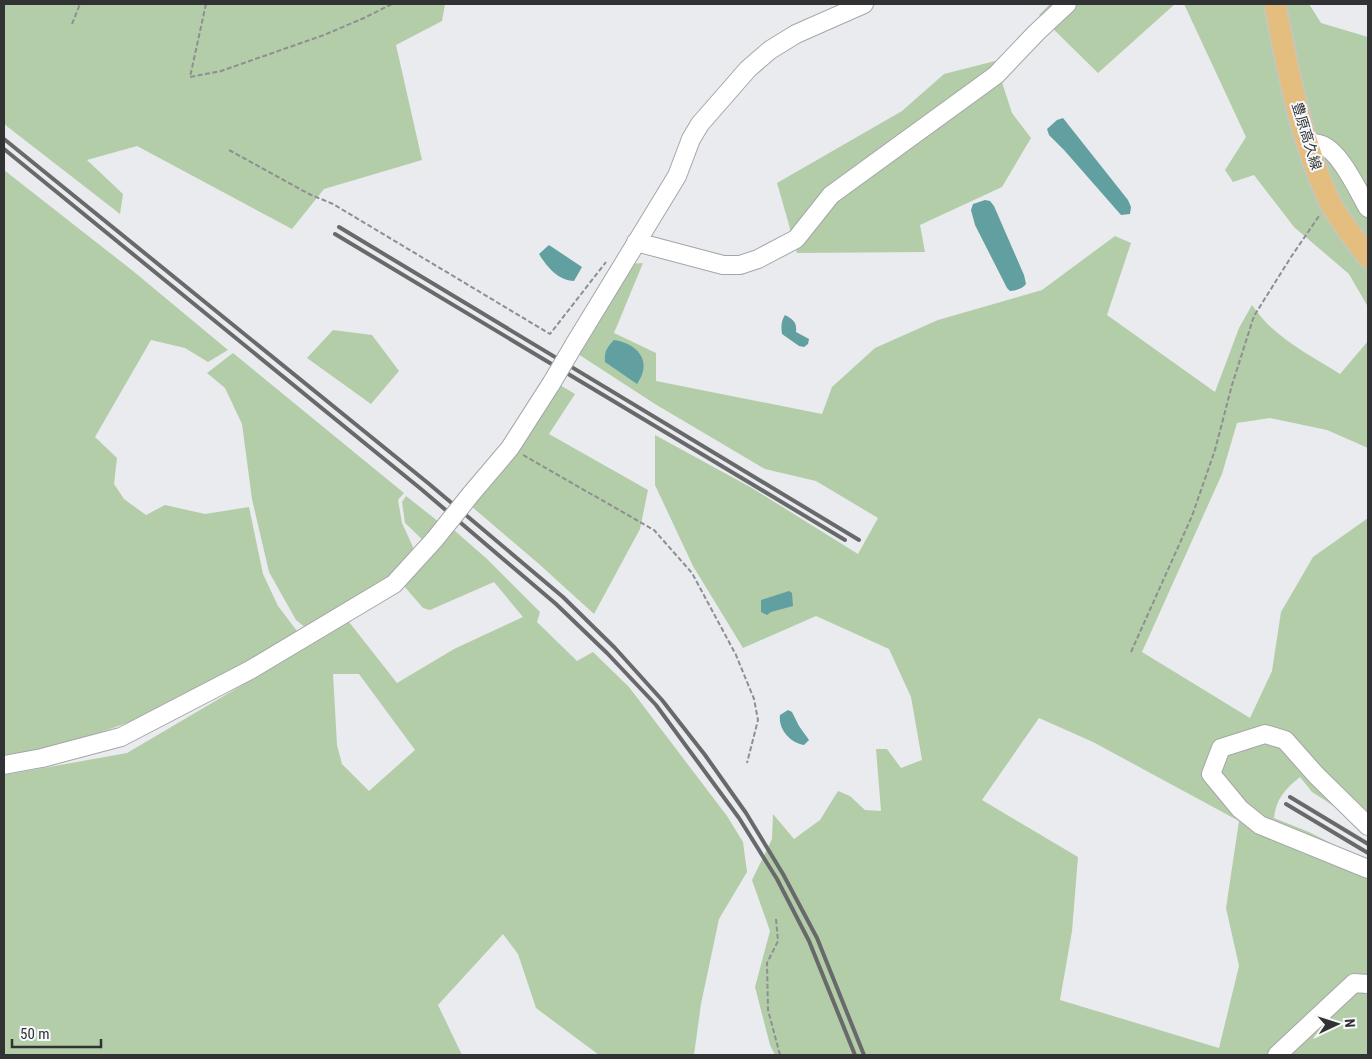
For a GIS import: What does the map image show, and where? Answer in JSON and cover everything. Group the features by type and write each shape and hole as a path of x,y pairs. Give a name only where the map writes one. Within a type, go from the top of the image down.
{"main road":[{"name":"豊原高久線","path":"1275,4 1290,82 1307,143 1330,202 1368,257"}],"street":[{"path":"4,765 42,758 121,737 242,675 394,584 435,540 510,448 677,176 691,139 700,124 748,69 770,50 796,34 864,4"},
{"path":"636,242 723,265 740,265 758,259 796,239 831,195 996,75 1067,4"},
{"path":"1307,143 1319,144 1328,148 1336,156 1368,208"},
{"path":"1368,826 1316,775 1285,740 1265,734 1221,748 1211,774 1240,809 1260,825 1368,869"},
{"path":"1277,1055 1354,983 1368,984"}],"path":[{"path":"72,24 80,4"},
{"path":"206,4 190,77 220,71 324,35 392,4"},
{"path":"229,150 309,194 333,204 550,334 608,260"},
{"path":"1132,652 1192,516 1215,450 1232,385 1254,316 1291,257 1330,202"},
{"path":"510,448 654,530 692,573 736,654 754,699 758,720 747,763"},
{"path":"776,920 778,942 767,963 768,1010 780,1055"}],"green space":[{"path":"4,4 445,4 442,21 396,45 422,160 324,189 292,229 137,146 87,160 123,194 120,214 4,124"},
{"path":"1050,4 1175,4 1098,73 1039,15"},
{"path":"1184,4 1309,4 1321,23 1368,37 1368,307 1349,274 1294,227 1254,175 1233,182 1225,170 1246,137"},
{"path":"995,61 1012,113 1031,138 1002,187 920,225 925,252 797,253 777,183 902,111 944,74"},
{"path":"4,170 133,271 228,350 208,362 185,348 151,340 95,437 117,458 114,484 124,499 146,515 165,505 205,514 249,507 263,574 278,606 300,635 138,719 51,750 4,757"},
{"path":"1115,236 1131,243 1107,315 1215,392 1239,328 1252,305 1260,316 1281,336 1340,374 1368,341 1368,448 1327,430 1270,418 1237,423 1222,474 1142,652 1250,718 1272,671 1281,612 1313,557 1368,518 1368,828 1312,792 1300,777 1282,795 1274,818 1309,832 1368,862 1368,1055 775,1055 770,1045 755,987 770,931 752,880 772,839 773,814 794,839 820,820 838,791 850,796 865,810 881,811 876,749 887,749 901,768 922,760 911,697 889,649 816,616 743,648 693,566 655,485 655,435 752,488 858,554 878,518 816,481 765,469 655,404 578,354 630,264 643,263 614,333 656,353 656,381 822,414 832,387 875,348 938,320 1042,290","holes":["1039,718 1093,742 1239,821 1226,908 1239,966 1219,1048 1060,1000 1072,931 1078,857 982,800"]},
{"path":"333,330 372,335 399,371 371,404 307,358"},
{"path":"233,353 404,493 398,500 402,523 413,547 413,557 392,581 306,628 296,620 269,572 252,499 242,424 225,388 207,373"},
{"path":"560,385 575,394 549,434 648,490 640,529 594,614 471,506"},
{"path":"406,496 439,522 426,543 405,523 402,502"},
{"path":"454,530 487,559 540,612 537,622 577,661 593,652 629,687 727,816 743,842 747,872 719,919 701,1004 694,1055 599,1055 536,1008 518,954 503,934 438,1005 462,1055 4,1055 4,775 127,753 349,622 397,683 454,649 523,617 494,582 430,610 423,608 404,586 418,566","holes":["333,674 359,674 415,750 369,791 342,764 337,745"]}],"water":[{"path":"1063,118 1128,200 1131,207 1130,214 1121,215 1049,135 1047,129 1057,120"},
{"path":"985,200 990,201 994,206 1024,275 1026,284 1019,289 1010,291 1007,288 975,225 971,210 973,204"},
{"path":"549,245 582,267 574,281 558,276 542,259 539,254"},
{"path":"785,315 794,322 796,332 809,339 808,344 804,347 799,346 782,334 782,324"},
{"path":"614,340 630,345 640,355 644,368 637,384 605,362 606,350"},
{"path":"789,591 792,593 793,606 771,612 767,615 761,612 761,600"},
{"path":"788,710 792,712 809,740 804,745 794,741 783,730 780,715"}],"railway":[{"path":"4,139 428,483 563,597 615,648 662,700 705,755 746,813 783,874 817,938 864,1055"},
{"path":"4,149 421,489 556,604 607,653 656,705 739,818 777,879 809,941 855,1055"},
{"path":"339,227 859,540"},
{"path":"335,234 845,540"},
{"path":"1290,797 1368,844"},
{"path":"1286,804 1368,853"}]}
